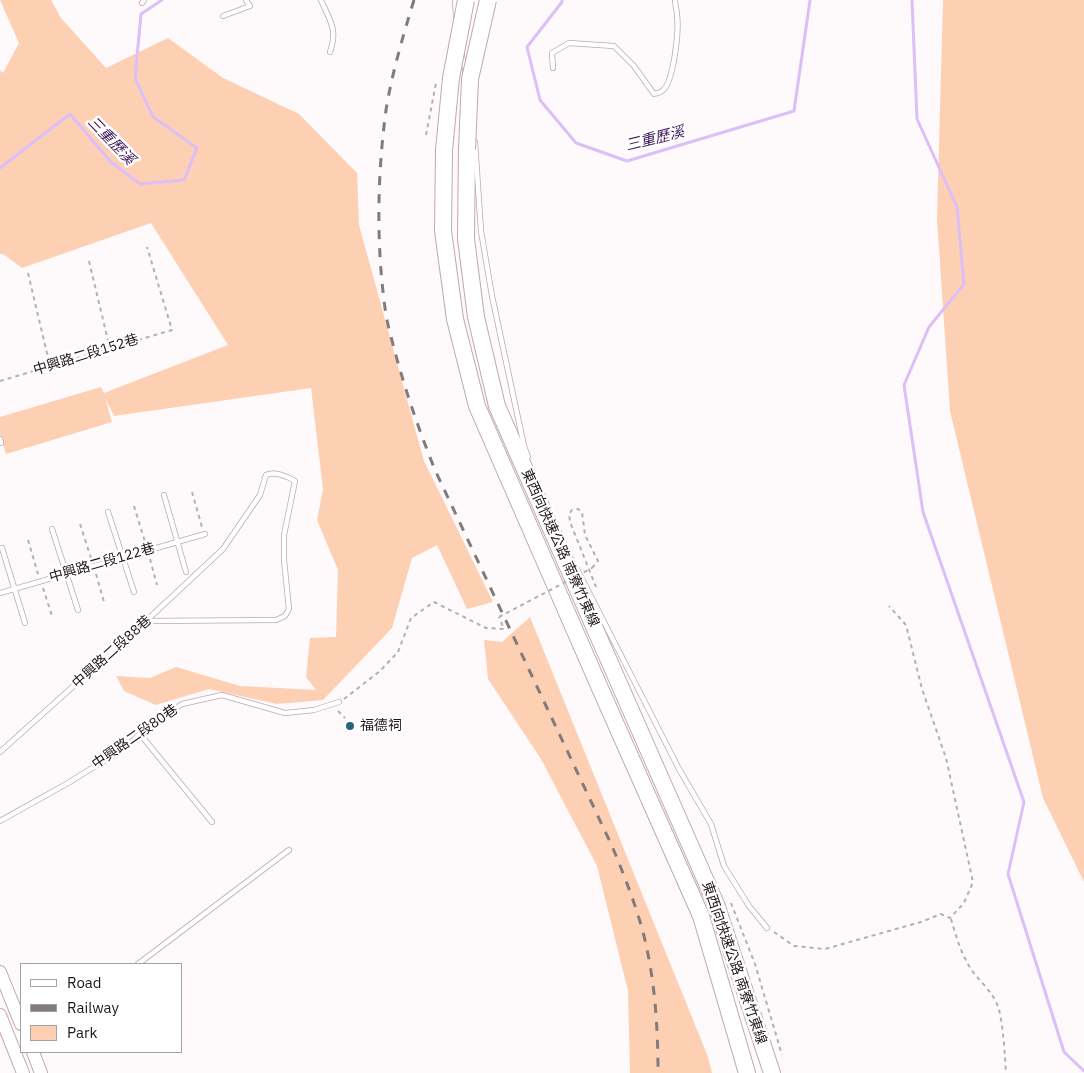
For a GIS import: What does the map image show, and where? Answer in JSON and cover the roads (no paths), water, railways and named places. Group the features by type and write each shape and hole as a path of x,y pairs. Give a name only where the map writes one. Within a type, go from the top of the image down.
{"highway":[{"name":"東西向快速公路 南寮竹東線","path":"466,0 451,78 444,150 443,231 455,319 477,406 701,916 747,1073"},
{"name":"東西向快速公路 南寮竹東線","path":"488,0 470,79 466,239 476,317 497,406 716,904 772,1073"}],"main road":[{"path":"0,972 20,1022"},
{"path":"0,1015 23,1073"},
{"path":"33,1053 41,1073"}],"lane":[{"path":"223,16 250,6 246,0"},
{"path":"320,0 334,31 330,52"},
{"path":"455,0 457,29 467,81 478,166 481,231 484,250 524,446 530,462"},
{"path":"553,68 552,52 569,43 614,46 634,66 654,94 662,91 668,83 677,37 678,16 675,0"},
{"name":"中興路二段88巷","path":"0,752 223,549 260,495 268,473 276,473 295,481 284,535 284,560 289,609 285,616 276,620 146,621"},
{"path":"538,486 556,525"},
{"path":"164,495 186,572"},
{"path":"108,512 134,592"},
{"path":"52,529 78,610"},
{"name":"中興路二段122巷","path":"0,593 205,534"},
{"path":"2,548 25,623"},
{"path":"574,562 679,769 711,824 724,866 749,906 767,928"},
{"name":"中興路二段80巷","path":"0,821 68,783 123,749 140,734 182,704 222,695 285,713 314,710 339,702"},
{"path":"140,734 212,822"},
{"path":"139,963 289,850"}],"waterway":[{"name":"三重歷溪","path":"0,168 70,114 111,162 140,184 184,180 197,148 153,117 135,78 141,14 162,0"},
{"name":"三重歷溪","path":"562,0 527,47 540,100 576,143 627,161 794,111 810,0"},
{"path":"912,0 917,119 957,207 964,284 929,327 904,385 923,512 1024,802 1008,874 1064,1052 1084,1071"}],"railway":[{"path":"414,0 388,96 383,135 379,187 379,238 386,315 398,364 435,470 612,846 630,890 644,936 651,970 656,1021 658,1073"}],"place":[{"name":"福德祠","path":"350,726"}]}
